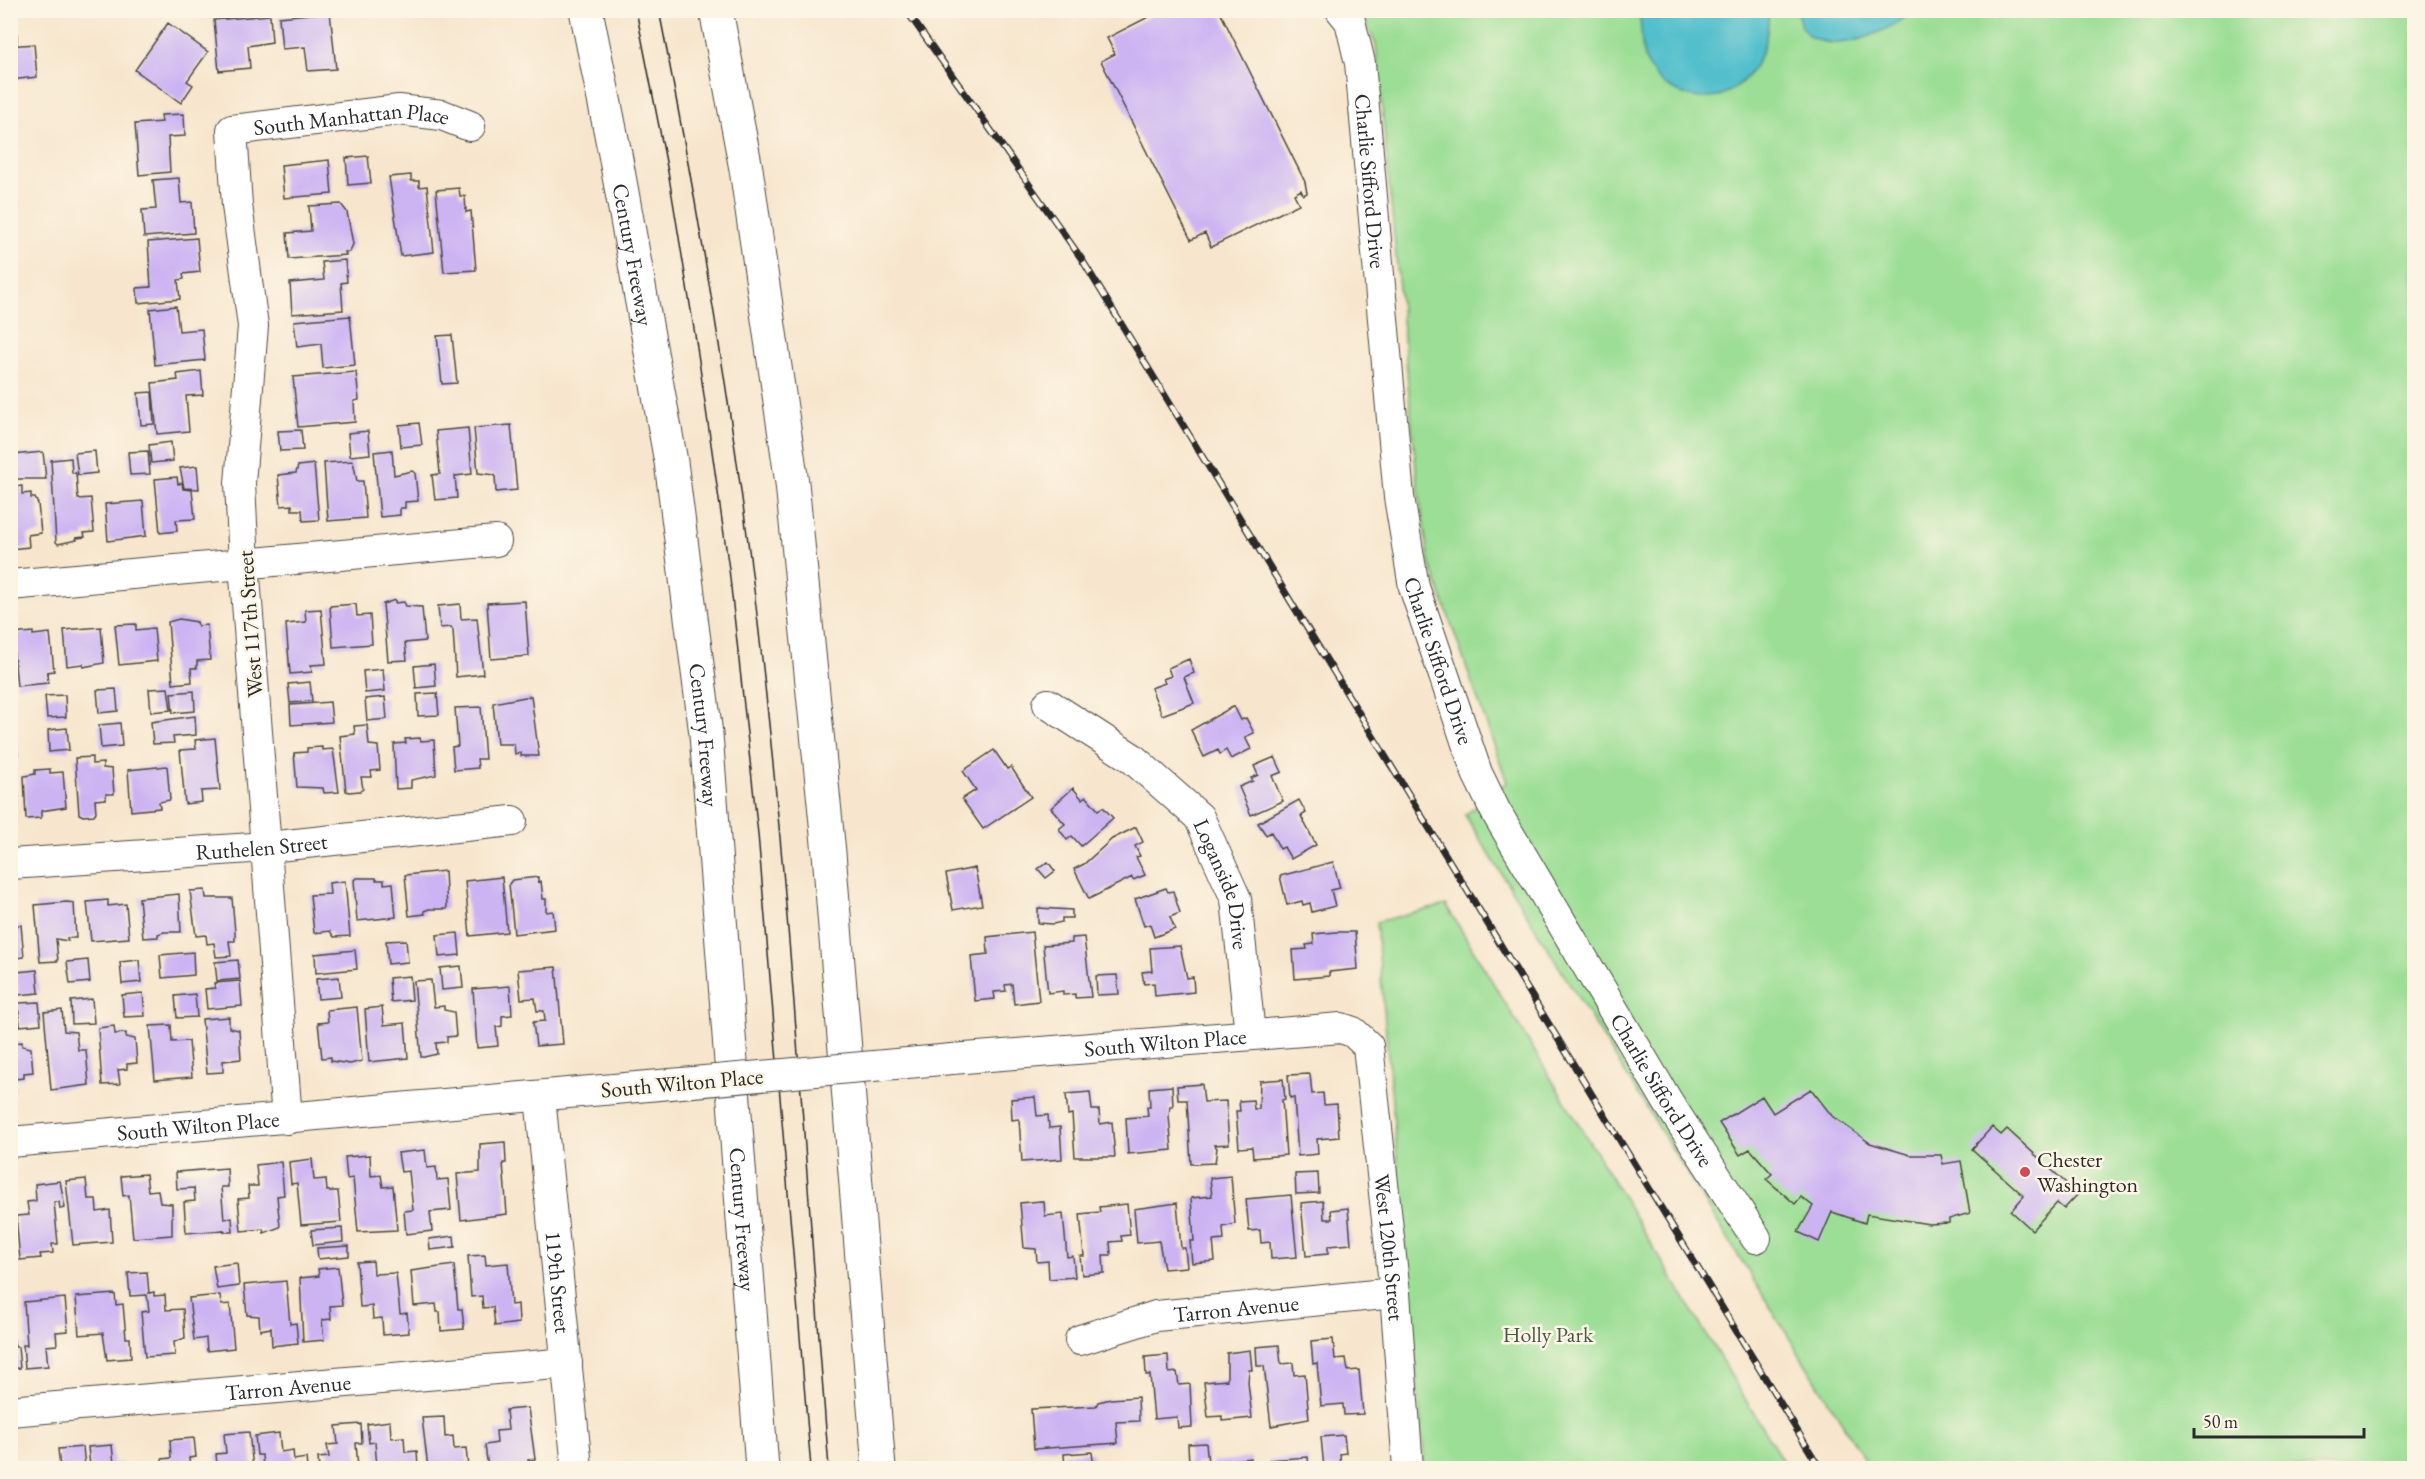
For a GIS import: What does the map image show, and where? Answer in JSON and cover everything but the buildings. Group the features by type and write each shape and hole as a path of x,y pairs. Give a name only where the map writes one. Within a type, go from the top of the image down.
{"highway":[{"name":"Century Freeway","path":"586,10 672,462 706,734 762,1468"},
{"path":"716,10 746,169 792,483 830,853 857,1163 879,1468"}],"street":[{"name":"Charlie Sifford Drive","path":"1341,10 1350,21 1360,63 1399,497 1405,540 1414,587 1473,762 1496,812 1668,1102 1756,1238"},
{"name":"South Manhattan Place","path":"232,129 399,110 442,115 470,126"},
{"name":"West 117th Street","path":"232,129 237,205 253,326 240,483 244,564 268,847 287,1119"},
{"path":"10,585 496,541"},
{"name":"Loganside Drive","path":"1048,704 1132,758 1199,817 1236,899 1250,1034"},
{"name":"Ruthelen Street","path":"10,864 268,847 512,821"},
{"name":"South Wilton Place","path":"10,1142 1250,1034 1341,1028 1353,1032"},
{"name":"West 120th Street","path":"1353,1032 1368,1046 1395,1293 1408,1468"},
{"name":"119th Street","path":"540,1097 577,1468"},
{"name":"Tarron Avenue","path":"1080,1340 1156,1317 1395,1293"},
{"name":"Tarron Avenue","path":"10,1411 567,1363"}],"green space":[{"path":"1360,11 2414,11 2414,1468 1870,1468 1465,815 1507,782 1429,561 1417,478 1376,45"},
{"name":"Holly Park","path":"1446,905 1787,1468 1425,1468 1376,922"}],"water":[{"path":"1797,10 1914,11 1880,32 1838,43 1825,42 1809,36 1802,26"},
{"path":"1638,11 1769,11 1767,35 1762,52 1738,86 1727,93 1701,98 1686,95 1669,87 1652,71 1643,52"}],"tram line":[{"path":"636,10 669,177 697,347 729,569 758,834 811,1468"},
{"path":"659,10 720,351 750,557 775,784 795,1012 829,1468"}],"railway":[{"path":"906,10 1081,258 1820,1468"}],"place":[{"name":"Chester Washington","path":"2025,1172"}]}
